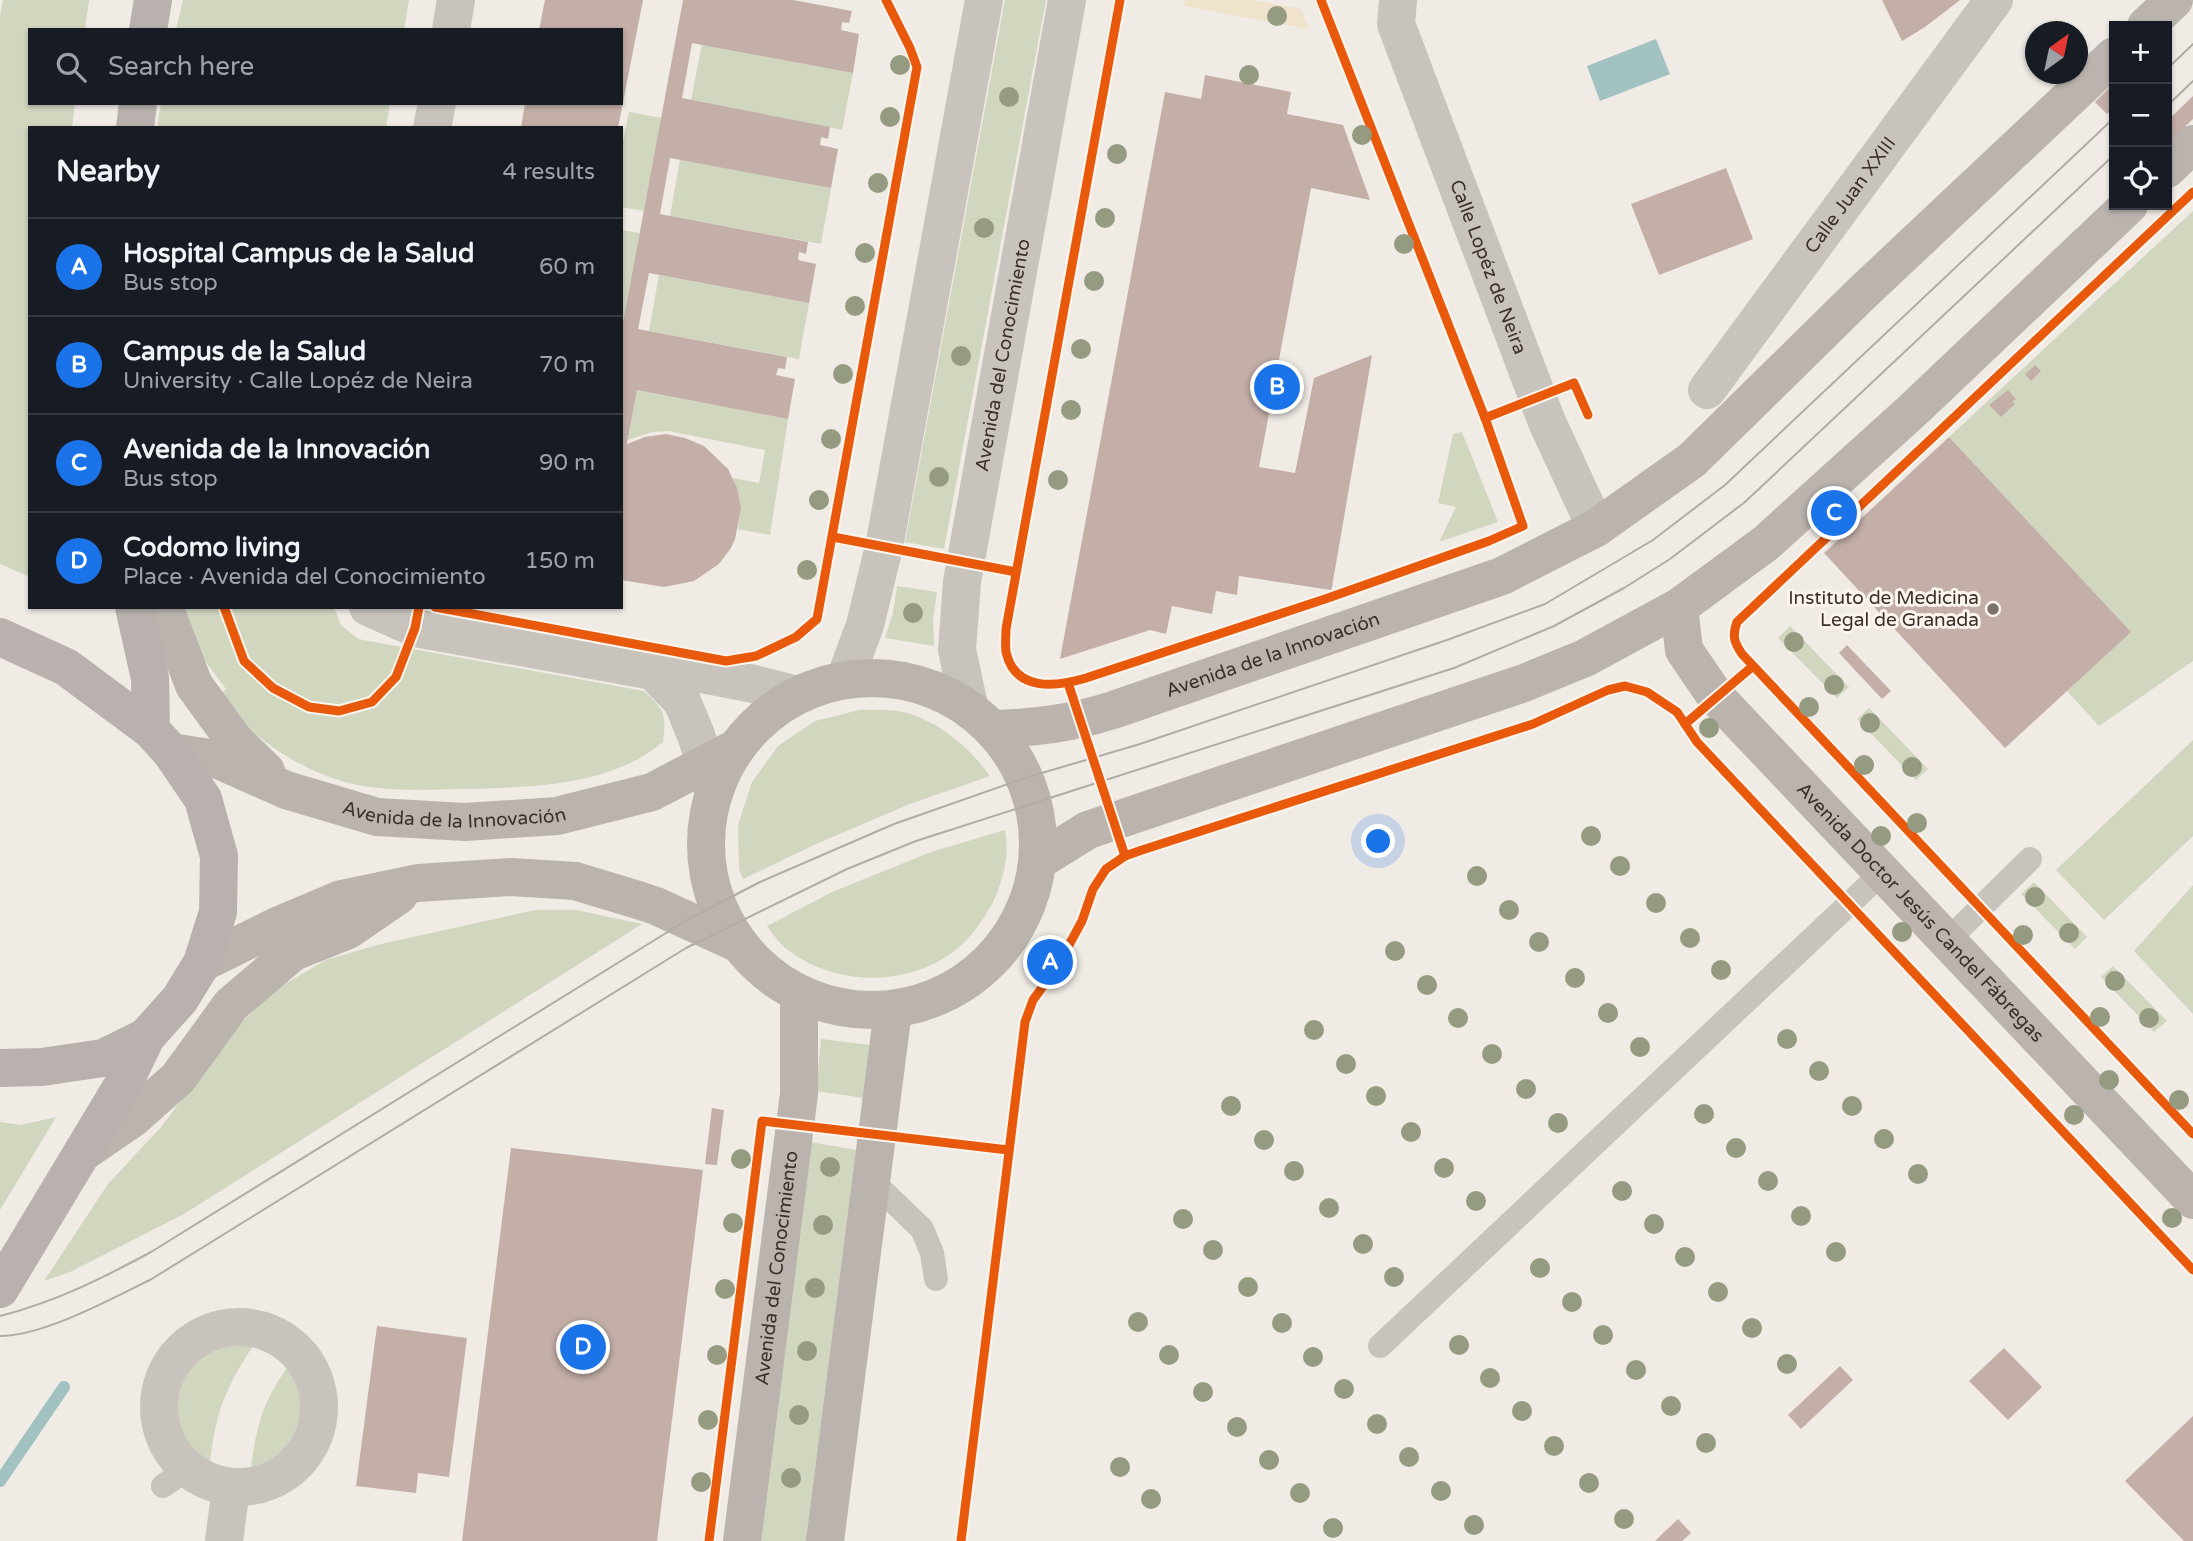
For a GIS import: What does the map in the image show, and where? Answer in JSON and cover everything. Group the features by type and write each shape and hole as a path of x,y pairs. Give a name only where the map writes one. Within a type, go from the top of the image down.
{"main road":[{"path":"148,28 153,0"},
{"path":"2151,21 2174,0"},
{"name":"Avenida de la Innovación","path":"981,719 1033,728 1080,721 1502,576 1596,528 1692,460 1861,294 2109,61"},
{"path":"135,126 138,105"},
{"path":"2172,164 2193,144"},
{"path":"1038,861 1088,830 1524,683 1586,658 1679,607 1766,542 1819,496 2124,210"},
{"name":"Avenida Doctor Jesús Candel Fábregas","path":"1679,607 1684,650 1707,686 2193,1200"},
{"path":"134,609 161,741"},
{"path":"165,609 194,685 233,740 286,790"},
{"path":"0,637 66,667 161,741 203,799 219,856 218,912 202,963 180,999 146,1037 124,1083 4,1282"},
{"path":"881,678 916,684 941,692 981,719 1011,752 1025,778 1039,827 1038,861 1031,896 1016,929 983,970 943,996 893,1010 853,1010 799,995 772,977 739,944 717,905 706,864 706,823 718,769 760,721 797,695 845,680 881,678"},
{"name":"Avenida de la Innovación","path":"161,741 216,759 286,790 377,817 465,822 557,816 652,792 718,769"},
{"path":"202,963 277,926 341,900 418,883 511,877 575,881 656,906 739,944"},
{"path":"82,1153 133,1118 178,1078 231,1005 293,952 348,930 418,883"},
{"name":"Avenida del Conocimiento","path":"742,1541 799,1094 799,995"},
{"path":"825,1541 893,1010"},
{"path":"0,1068 42,1067 103,1058 146,1037"}],"street":[{"path":"451,28 456,0"},
{"path":"845,680 865,625 884,547 984,0"},
{"name":"Avenida del Conocimiento","path":"981,719 957,650 962,582 1068,0"},
{"name":"Calle Lopéz de Neira","path":"1398,0 1396,24 1547,422 1596,528"},
{"name":"Calle Juan XXIII","path":"1707,390 1994,0"},
{"path":"432,126 437,105"},
{"path":"372,609 415,628 653,671 681,670 797,695"},
{"path":"653,671 682,701 718,769"},
{"path":"237,1327 264,1331 281,1339 307,1364 317,1390 318,1420 309,1446 292,1468 276,1478 250,1487 231,1487 203,1479 175,1477 171,1450 160,1424 160,1392 170,1366 192,1342 218,1329 237,1327"},
{"path":"224,1541 231,1487"}],"lane":[{"path":"1948,940 2030,859"},
{"path":"1380,1346 1882,872"},
{"path":"871,1180 922,1229 932,1253 936,1279"}],"green space":[{"path":"3,0 89,0 85,28 28,28 28,105 75,105 72,126 28,126 28,576 0,564 0,17"},
{"path":"183,0 409,0 404,28 176,28"},
{"path":"1005,0 1046,0 944,549 905,542"},
{"path":"702,44 853,73 842,130 691,100"},
{"path":"161,105 390,105 386,126 157,126"},
{"path":"629,112 662,118 644,211 623,207 623,141"},
{"path":"680,159 831,188 821,244 670,216"},
{"path":"2193,211 2193,661 2099,726 2067,691 2130,632 1949,437"},
{"path":"623,230 640,233 623,327"},
{"path":"659,275 809,303 799,359 649,331"},
{"path":"637,390 788,419 770,535 738,529 741,509 733,478 759,483 765,450 668,431 652,432 628,440"},
{"path":"1462,432 1498,522 1439,542 1456,507 1438,503 1453,434"},
{"path":"897,586 937,592 933,620 934,646 885,638 893,613"},
{"path":"184,609 335,609 341,625 358,639 644,691 656,703 664,718 663,742 618,768 593,777 566,782 513,787 418,790 377,788 349,783 294,761 245,725 219,696 226,689 202,657"},
{"path":"1790,626 1849,687 1837,698 1778,638"},
{"path":"1869,708 1928,769 1916,780 1857,719"},
{"path":"859,710 898,711 929,722 963,745 990,776 910,804 743,879 739,869 738,825 752,782 778,746 815,721"},
{"path":"2193,740 2193,836 2104,920 2056,870"},
{"path":"1005,830 1005,867 993,902 962,944 929,966 887,977 844,975 803,960 784,947 767,926 832,892 931,852"},
{"path":"2034,882 2087,937 2075,949 2021,894"},
{"path":"2193,885 2193,1014 2134,951"},
{"path":"535,910 576,910 642,924 184,1214 70,1272 44,1281 108,1184 161,1127 231,1033 276,989 326,960 381,944"},
{"path":"2113,966 2167,1021 2154,1032 2101,977"},
{"path":"821,1039 871,1045 863,1098 816,1091"},
{"path":"56,1117 0,1210 0,1122 21,1125"},
{"path":"811,1142 856,1150 806,1541 760,1541"},
{"path":"234,1345 253,1346 223,1401 215,1428 210,1462 193,1448 186,1438 178,1414 179,1390 190,1368 199,1359"},
{"path":"287,1368 301,1397 297,1428 280,1454 251,1468 262,1415"}],"sand":[{"path":"1185,0 1255,0 1301,9 1309,29 1184,6"}],"water":[{"path":"1656,39 1670,74 1600,101 1587,66"}],"building":[{"path":"545,0 643,0 623,102 623,28 539,28"},
{"path":"683,0 793,0 852,11 849,23 842,22 841,30 859,34 853,73 692,43 682,98 830,127 828,139 821,137 820,145 838,149 831,188 670,158 660,214 808,242 806,254 799,252 798,260 816,264 809,303 649,273 638,329 787,357 785,369 778,368 776,375 795,379 788,419 637,390 627,444 645,437 666,434 685,438 704,446 728,469 737,488 741,509 731,548 719,564 694,581 664,587 623,580 623,323"},
{"path":"1882,0 1960,0 1902,41"},
{"path":"1205,75 1291,92 1287,114 1343,125 1370,200 1311,188 1259,467 1295,473 1314,378 1372,355 1332,587 1331,590 1239,576 1237,595 1216,591 1212,614 1172,606 1166,634 1150,630 1060,659 1165,92 1201,99"},
{"path":"2109,88 2107,114 2095,102"},
{"path":"2193,96 2193,119 2172,139 2172,116"},
{"path":"525,105 622,105 618,126 521,126"},
{"path":"1726,168 1753,239 1659,275 1631,204"},
{"path":"2035,365 2041,371 2031,381 2025,374"},
{"path":"2008,390 2016,399 2012,402 2015,404 2001,417 1989,405"},
{"name":"Instituto de Medicina Legal de Granada","path":"1949,437 2131,632 2005,748 1824,553"},
{"path":"1847,645 1891,691 1882,699 1839,653"},
{"path":"712,1108 724,1110 717,1165 705,1164"},
{"path":"511,1148 703,1170 657,1541 462,1541"},
{"path":"377,1326 467,1338 449,1477 418,1473 416,1493 356,1486"},
{"path":"2004,1348 2042,1387 2008,1420 1969,1381"},
{"path":"1840,1366 1853,1380 1801,1429 1788,1415"},
{"path":"2193,1416 2193,1541 2184,1541 2125,1481"},
{"path":"1678,1519 1691,1533 1682,1541 1655,1541"}],"waterway":[{"path":"0,1481 64,1387"}],"tram line":[{"path":"2172,64 2193,44"},
{"path":"2172,101 2193,81"},
{"path":"0,1316 77,1289 151,1252 687,920 760,882 894,824 1025,778 1140,744 1545,604 1653,540 1725,485 2109,123"},
{"path":"0,1336 36,1330 56,1323 150,1280 686,948 847,869 916,841 1454,668 1554,626 1624,588 1670,559 1745,502 2109,160"}],"cycle path":[{"path":"446,609 726,661 756,656 796,637 817,619 917,67 886,0"},
{"path":"1120,0 1006,629 1006,652 1011,665 1018,674 1038,683 1062,683 1086,678 1328,598 1489,541 1523,526 1485,418 1321,0"},
{"path":"2193,192 1737,622 1734,635 1742,654 2193,1134"},
{"path":"1485,418 1574,383 1588,415"},
{"path":"833,537 1016,572"},
{"path":"225,609 244,661 273,688 309,707 339,711 372,702 396,677 415,628 419,609"},
{"path":"1685,724 1753,666"},
{"path":"1068,683 1125,856"},
{"path":"961,1541 1025,1022 1033,1000 1057,967 1082,921 1093,889 1106,869 1125,856 1142,850 1533,724 1608,690 1625,686 1647,692 1677,712 1697,742 2193,1270"},
{"path":"709,1541 762,1121 1008,1150"}],"place":[{"name":"Campus de la Salud","path":"1277,387"},
{"name":"Avenida de la Innovación","path":"1834,513"},
{"name":"Instituto de Medicina Legal de Granada","path":"1993,609"},
{"name":"Hospital Campus de la Salud","path":"1050,962"},
{"name":"Codomo living","path":"583,1347"}]}
